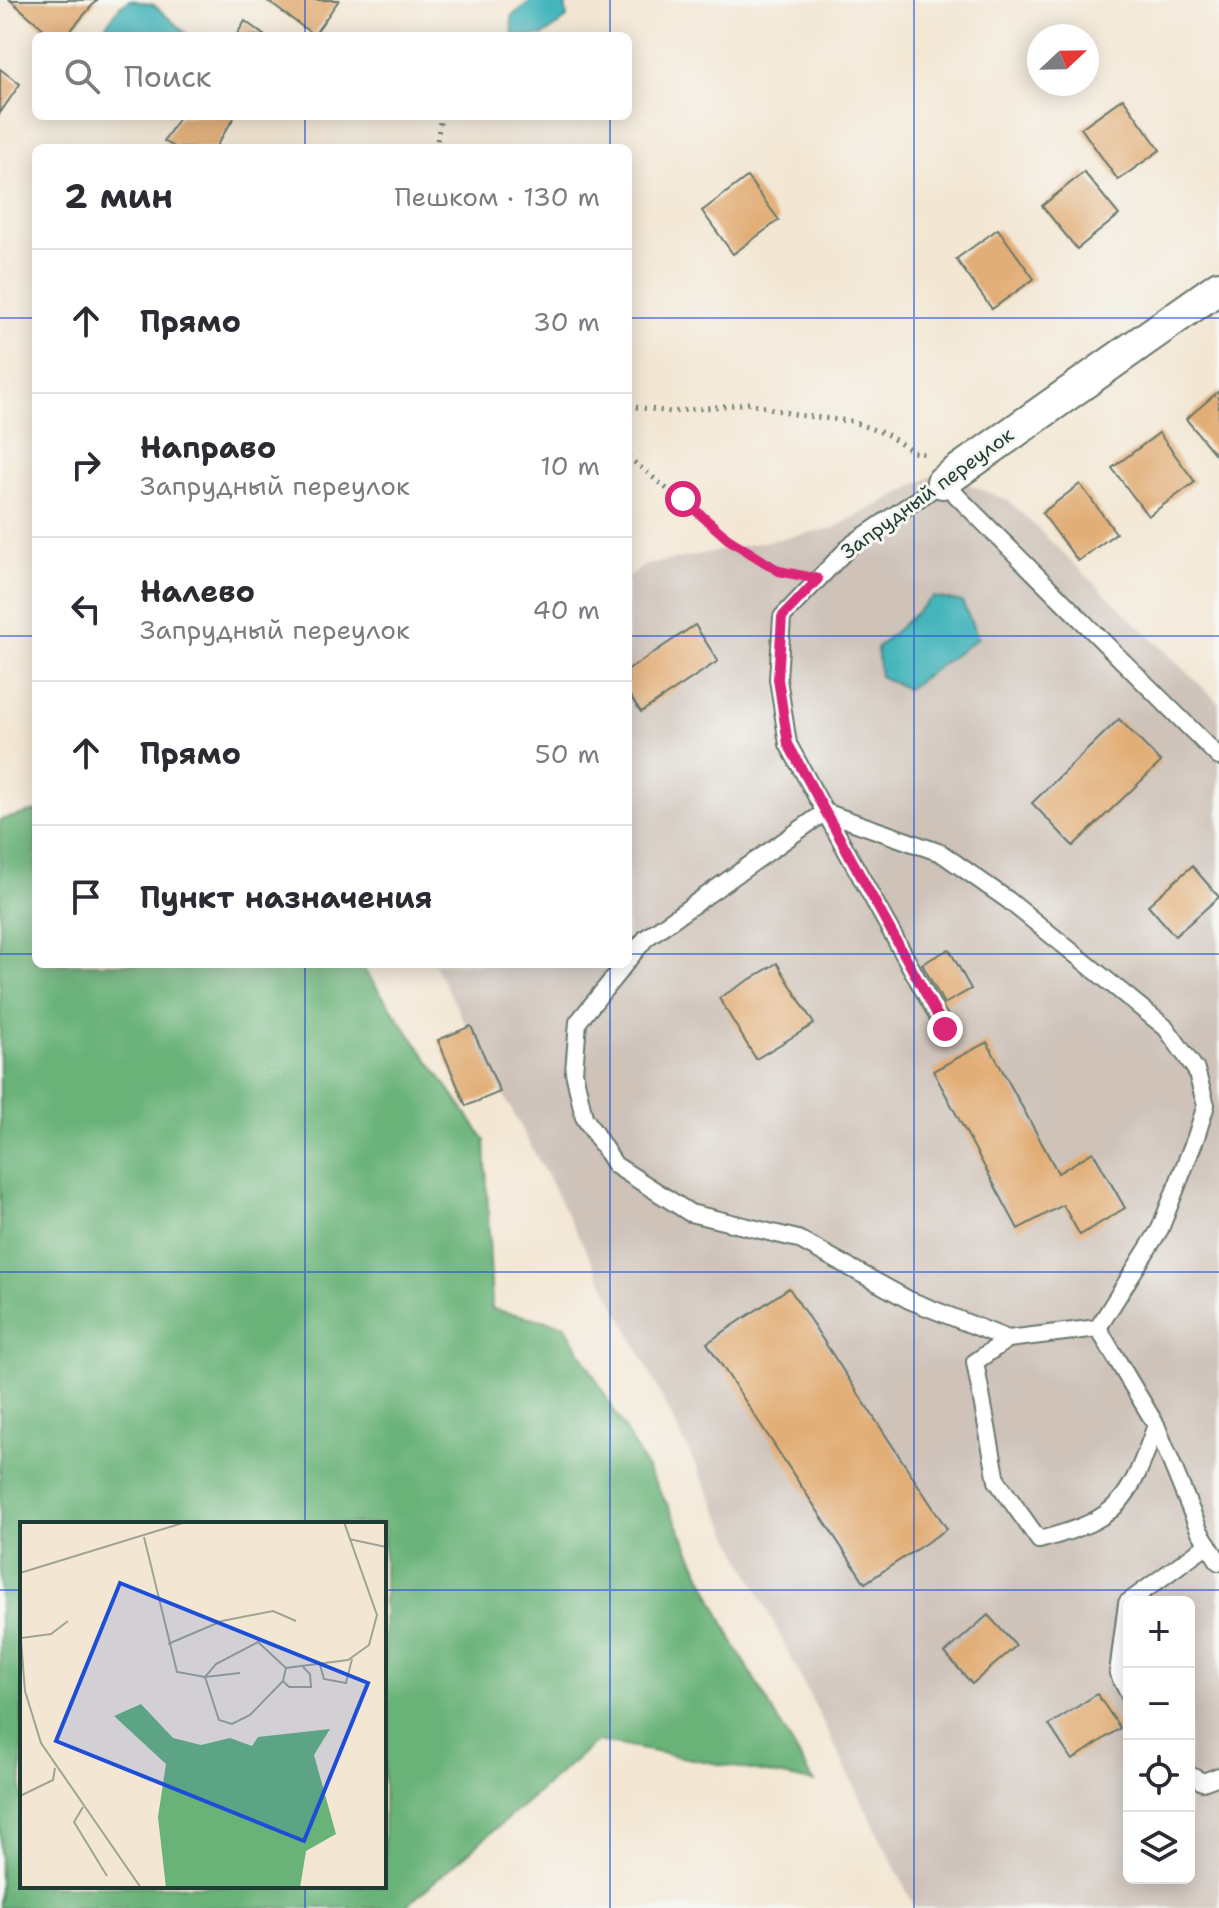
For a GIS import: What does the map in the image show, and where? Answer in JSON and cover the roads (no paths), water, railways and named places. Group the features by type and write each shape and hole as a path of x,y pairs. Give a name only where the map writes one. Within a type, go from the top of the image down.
{"street":[{"name":"Запрудный переулок","path":"943,482 972,458 1219,287"}],"lane":[{"name":"Запрудный переулок","path":"943,482 852,544 782,617 778,679 788,744 945,1029"},
{"path":"943,482 1219,757"},
{"path":"632,955 646,938 825,812 941,853 1008,900 1166,1028 1196,1070 1206,1105 1160,1229 1098,1328"},
{"path":"621,968 578,1022 574,1072 584,1117 615,1165 690,1213 798,1239 909,1300 1008,1339"},
{"path":"1098,1328 1008,1339 975,1362 997,1481 1039,1540 1087,1527 1126,1498 1156,1425"},
{"path":"1098,1328 1156,1425 1208,1544 1219,1562"},
{"path":"1123,1683 1118,1673 1127,1603 1208,1544"},
{"path":"1195,1778 1203,1782 1219,1776"}],"water":[{"path":"130,0 154,5 184,32 101,32 121,5"},
{"path":"532,0 565,0 567,18 548,32 513,32 511,17"},
{"path":"933,597 962,602 978,638 907,689 880,676 877,648"}]}
